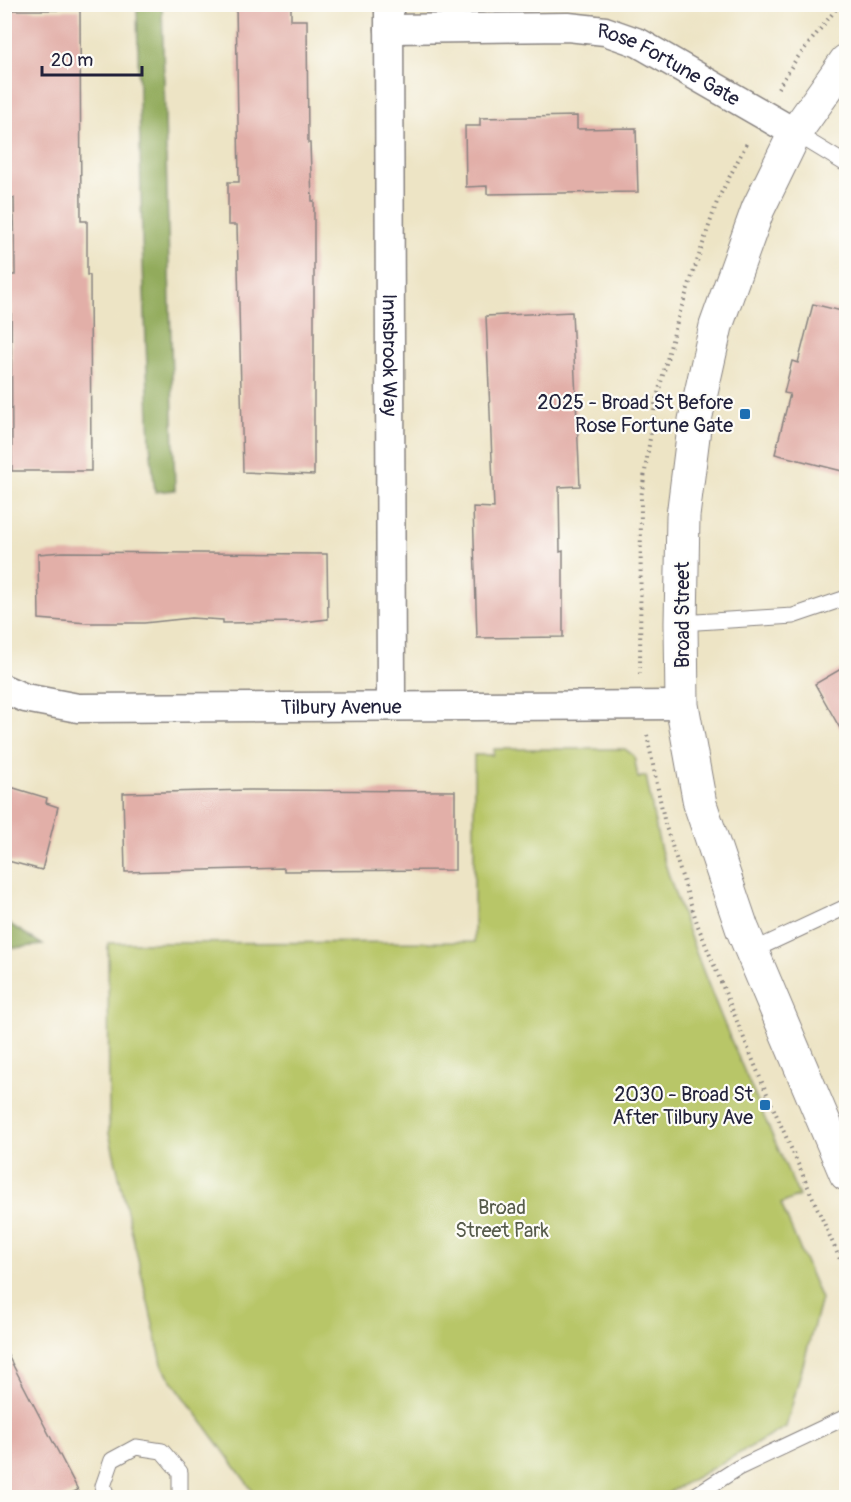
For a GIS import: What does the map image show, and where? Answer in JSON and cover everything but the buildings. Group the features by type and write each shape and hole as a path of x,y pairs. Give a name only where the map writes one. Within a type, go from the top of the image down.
{"street":[{"name":"Rose Fortune Gate","path":"389,17 605,31 639,43 795,133"},
{"name":"Innsbrook Way","path":"389,17 391,706"},
{"name":"Broad Street","path":"846,61 795,133 758,209 716,326 695,420 683,516 681,623 681,705 700,804 752,951 846,1174"},
{"name":"Tilbury Avenue","path":"4,689 25,698 78,708 681,705"}],"lane":[{"path":"795,133 846,164"},
{"path":"681,623 793,616 846,598"},
{"path":"752,951 846,907"},
{"path":"691,1497 738,1468 846,1417"},
{"path":"108,1497 103,1486 112,1460 136,1447 162,1451 180,1472 180,1497"}],"green space":[{"path":"137,5 162,5 175,490 155,492 150,444 142,240"},
{"name":"Broad Street Park","path":"494,749 625,749 634,756 638,778 646,776 660,847 677,900 726,1028 799,1196 781,1204 821,1299 786,1427 661,1497 257,1497 163,1368 109,1133 108,943 474,942 474,755 493,755"},
{"path":"5,921 43,945 5,949"}],"place":[{"name":"2025 - Broad St Before Rose Fortune Gate","path":"745,414"},
{"name":"2030 - Broad St After Tilbury Ave","path":"765,1105"}]}
